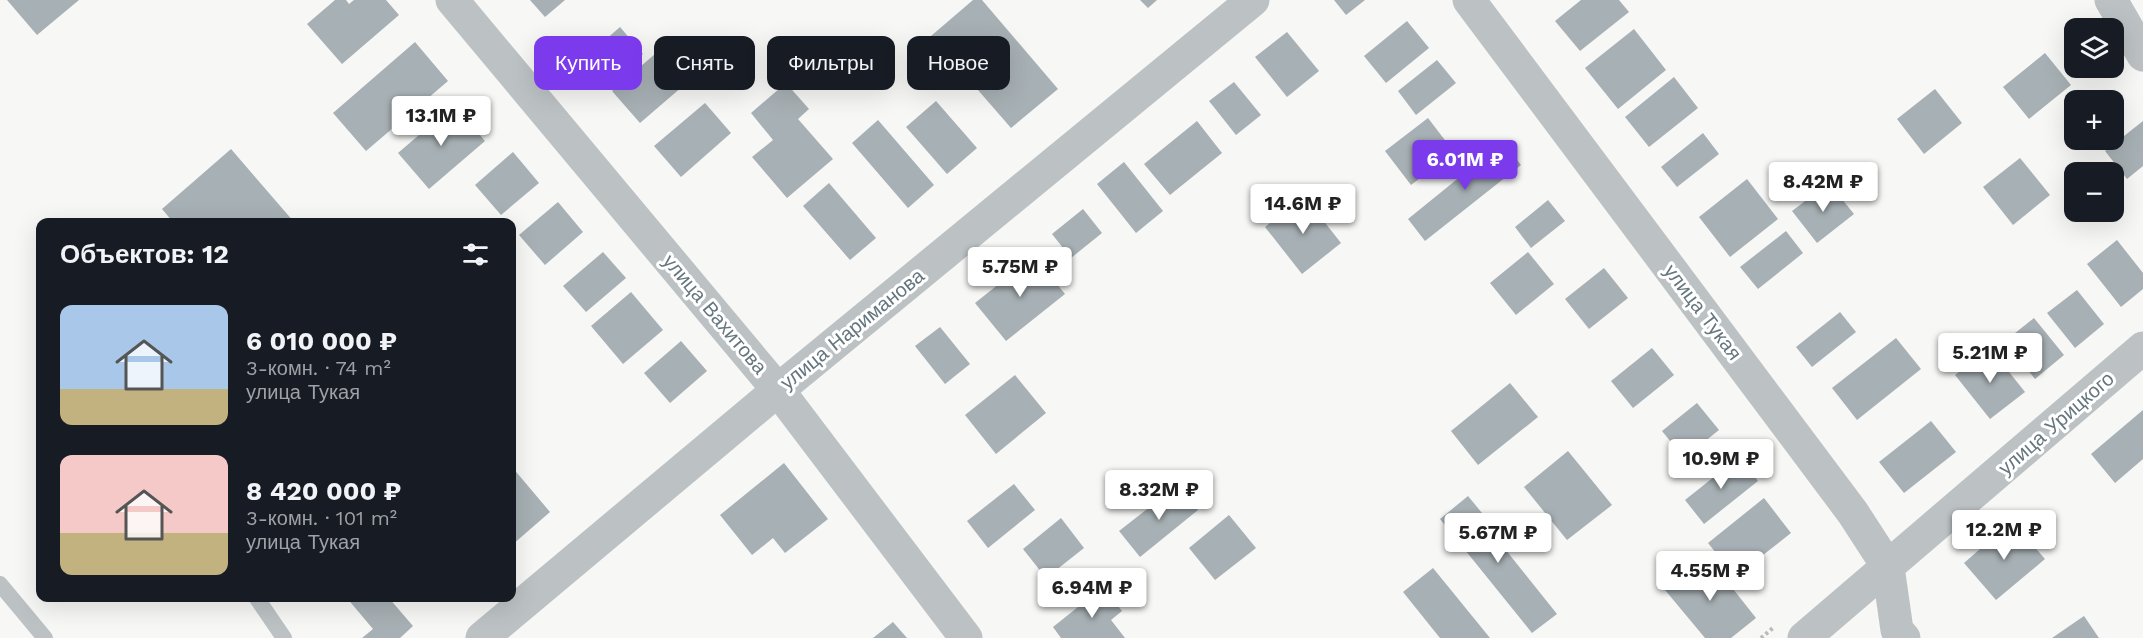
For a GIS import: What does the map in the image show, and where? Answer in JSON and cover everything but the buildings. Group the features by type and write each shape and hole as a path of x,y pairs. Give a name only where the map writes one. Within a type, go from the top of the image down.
{"street":[{"name":"улица Вахитова","path":"452,0 778,390 966,638"},
{"name":"улица Нариманова","path":"482,638 778,390 1253,0"},
{"name":"улица Тукая","path":"1469,0 1846,503 1888,567 1898,630 1904,638"},
{"path":"2111,0 2143,54"},
{"name":"улица Урицкого","path":"1804,638 2143,348"}],"lane":[{"path":"0,584 45,638"},
{"path":"259,602 284,638"}]}
